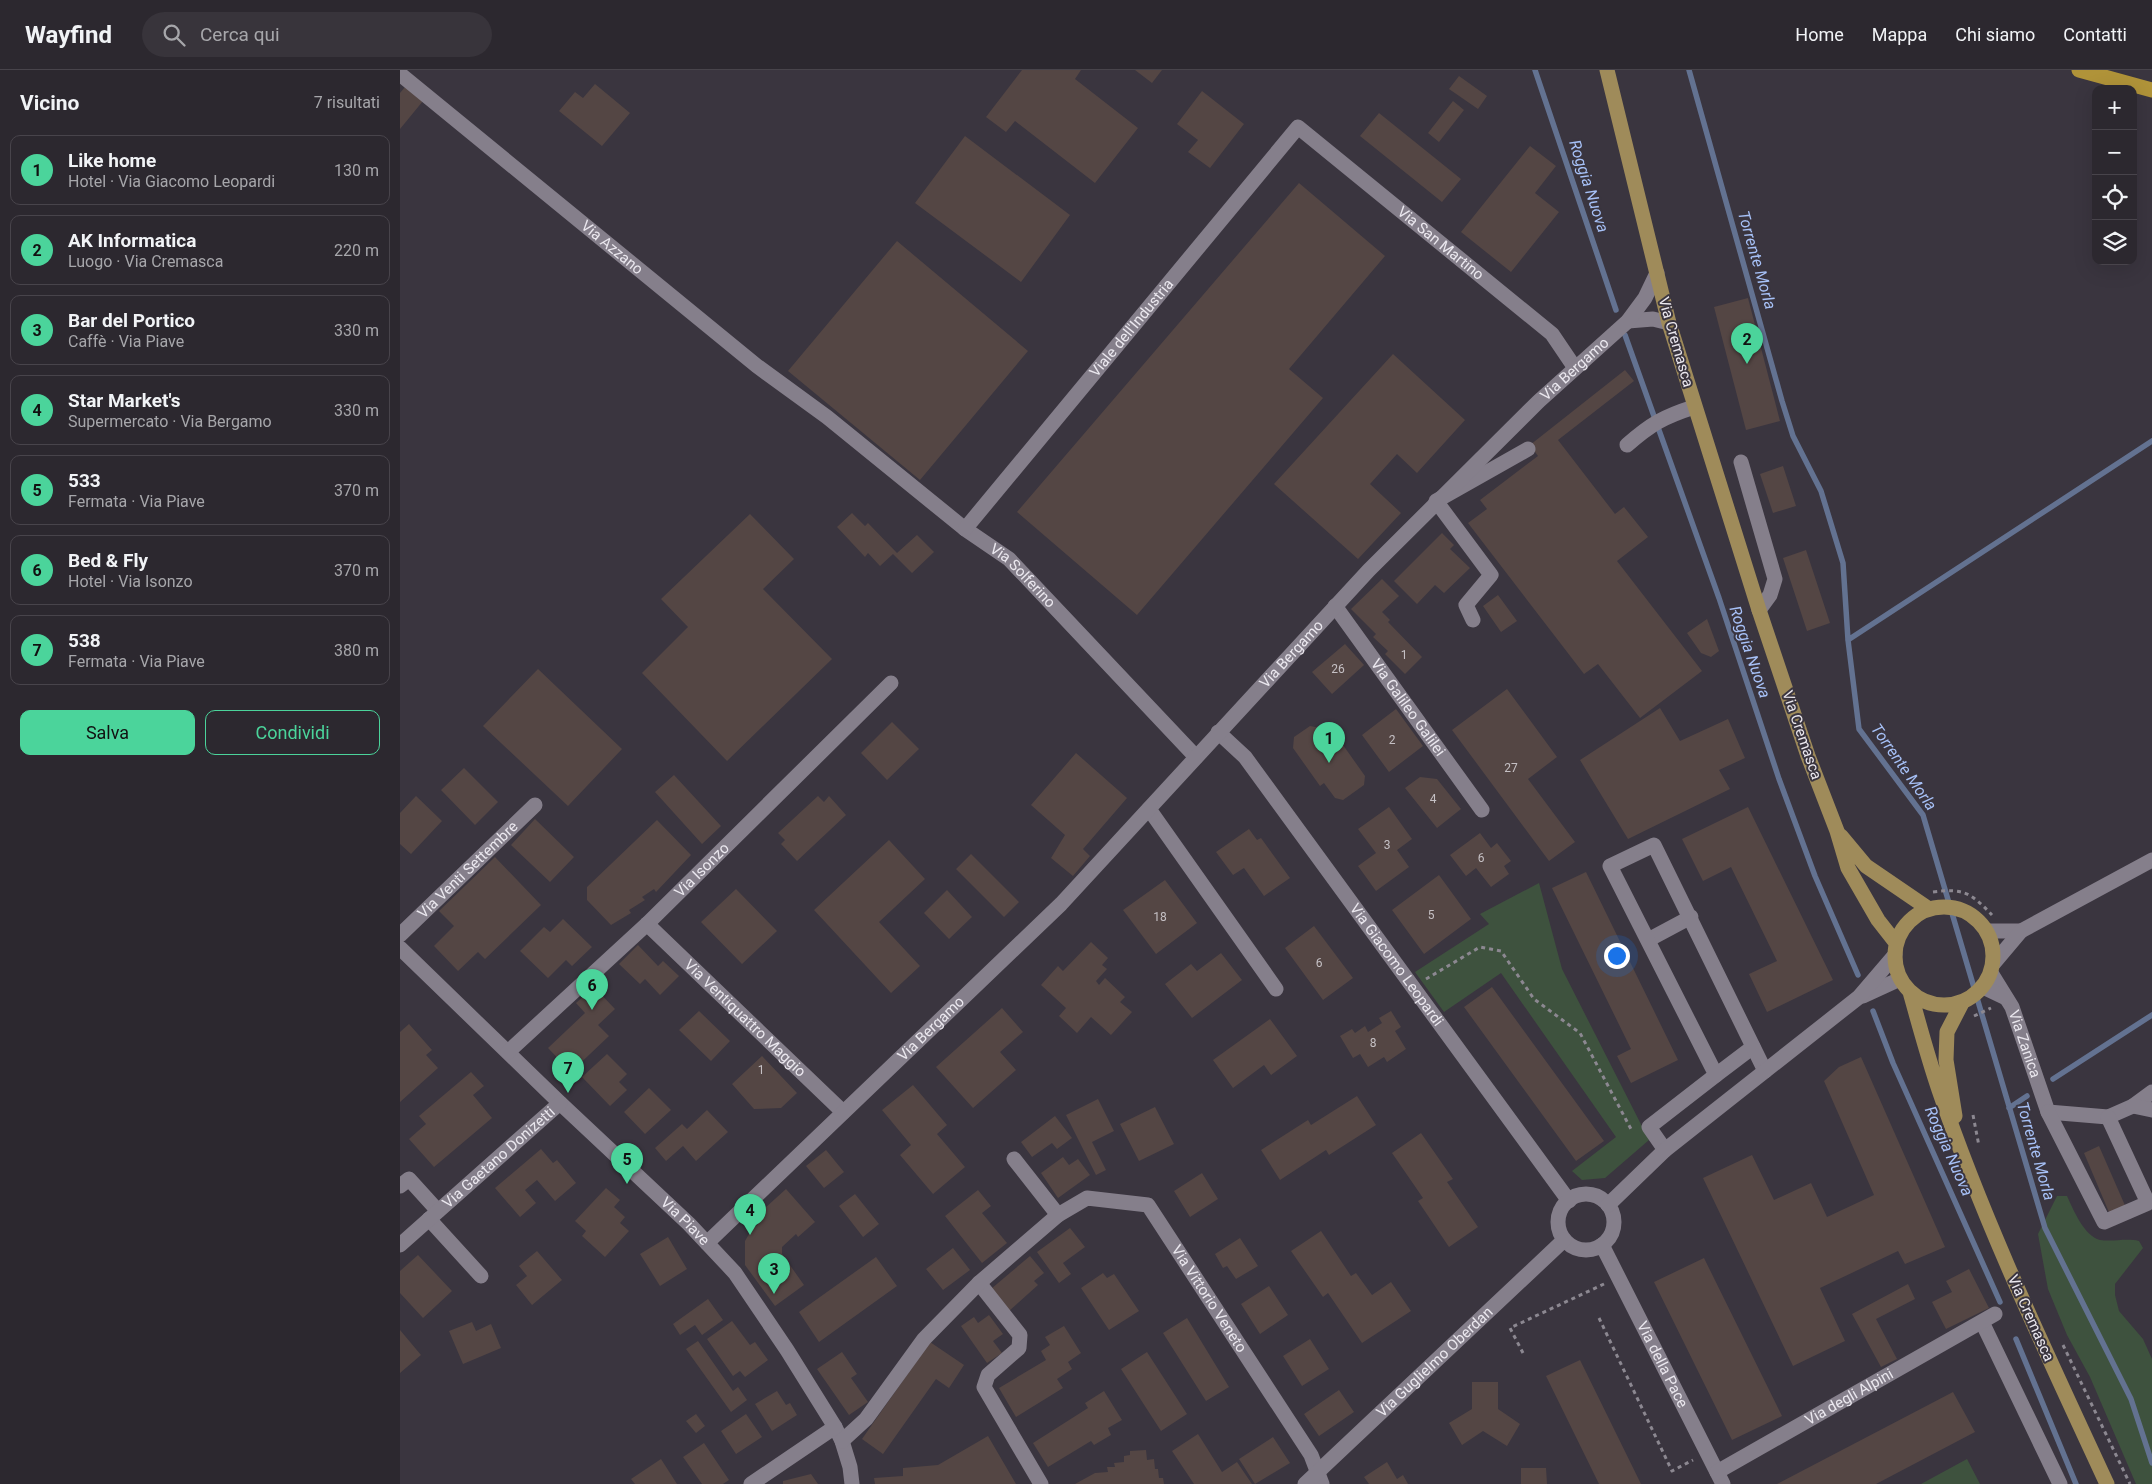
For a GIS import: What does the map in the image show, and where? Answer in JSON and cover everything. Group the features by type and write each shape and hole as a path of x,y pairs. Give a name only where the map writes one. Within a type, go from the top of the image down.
{"highway":[{"path":"2079,70 2152,90"}],"main road":[{"name":"Via Cremasca","path":"1607,70 1669,323 1694,407 1759,610 1808,756 1837,831 1848,868 1896,949 1900,979 1910,992 1916,997 1935,1005 1964,1002"},
{"name":"Via Cremasca","path":"1837,831 1866,866 1929,909"},
{"path":"1896,949 1904,927 1911,919 1929,909 1952,907 1974,916 1988,931 1993,946 1992,968"},
{"name":"Via Cremasca","path":"1960,1149 1946,1060 1947,1032 1964,1002 1983,988 1992,968"},
{"name":"Via Cremasca","path":"1910,992 1938,1088 1960,1149 2024,1304 2107,1484"}],"street":[{"name":"Via Azzano","path":"400,74 749,360 827,417"},
{"name":"Via San Martino","path":"1298,127 1552,334 1575,368"},
{"name":"Viale dell'Industria","path":"965,529 1298,127"},
{"name":"Via Bergamo","path":"707,1243 1055,911 1335,606 1436,501 1575,368 1628,321 1645,298 1657,273"},
{"path":"1628,321 1653,318 1669,323"},
{"path":"1626,445 1650,424 1664,416 1694,407"},
{"name":"Via Solferino","path":"827,417 965,529 1009,559 1196,757"},
{"name":"Via Bergamo","path":"1436,501 1528,449"},
{"path":"1741,462 1775,579 1770,595 1759,610"},
{"path":"1436,501 1491,575 1466,605 1474,620"},
{"name":"Via Galileo Galilei","path":"1335,606 1482,810"},
{"name":"Via Isonzo","path":"508,1052 647,924 891,683"},
{"name":"Via Giacomo Leopardi","path":"1218,732 1245,757 1568,1201"},
{"name":"Via Venti Settembre","path":"400,935 536,805"},
{"path":"1149,809 1276,989"},
{"path":"1716,1075 1610,866 1654,844 1691,916 1765,1072"},
{"path":"1992,968 2021,931 2152,860"},
{"path":"1648,940 1691,916"},
{"name":"Via Ventiquattro Maggio","path":"647,924 843,1112"},
{"path":"1988,931 2021,931"},
{"name":"Via Piave","path":"400,948 707,1243 735,1273 787,1350 842,1441 850,1467 852,1484"},
{"path":"1860,997 1896,949"},
{"name":"Via Zanica","path":"1992,968 2012,1007 2048,1112 2104,1222 2148,1203 2108,1117"},
{"path":"1608,1205 1665,1150 1860,997 1900,979"},
{"name":"Via Zanica","path":"1983,988 2006,998"},
{"path":"1665,1150 1649,1127 1753,1047"},
{"path":"2048,1112 2108,1117 2133,1106 2152,1092"},
{"name":"Via Gaetano Donizetti","path":"400,1245 560,1103"},
{"path":"2133,1106 2152,1110"},
{"path":"1014,1159 1058,1215"},
{"name":"Via Gaetano Donizetti","path":"400,1186 409,1179 481,1276"},
{"path":"1580,1195 1589,1195 1597,1197 1608,1205 1614,1217 1614,1226 1611,1235 1602,1245 1589,1250 1580,1250 1564,1240 1558,1227 1559,1217 1562,1208 1568,1201 1580,1195"},
{"name":"Via Vittorio Veneto","path":"842,1441 866,1419 924,1339 980,1283 1058,1215 1087,1198 1148,1205 1311,1455 1320,1479"},
{"name":"Via Guglielmo Oberdan","path":"1305,1484 1320,1479 1564,1240"},
{"name":"Via della Pace","path":"1602,1245 1717,1479"},
{"path":"980,1283 1020,1335 1019,1348 988,1375 984,1386 1041,1484"},
{"name":"Via degli Alpini","path":"1717,1479 1988,1318 2030,1420 2060,1484"},
{"path":"751,1484 834,1427"}],"path":[{"path":"1932,892 1954,889"},
{"path":"1412,987 1480,947 1501,950 1534,999 1580,1034 1636,1138"},
{"path":"1970,1022 1974,1016 1992,1008"},
{"path":"1972,1114 1978,1143"},
{"path":"1523,1353 1510,1328 1619,1278"},
{"path":"1599,1318 1672,1471 1702,1456"},
{"path":"2060,1337 2130,1484"}],"green space":[{"path":"1539,883 1562,969 1649,1140 1605,1178 1582,1180 1572,1171 1616,1137 1501,973 1444,1012 1415,972 1489,924 1480,914"},
{"path":"2057,1196 2067,1196 2084,1228 2094,1237 2100,1240 2139,1241 2143,1248 2115,1284 2115,1295 2119,1311 2143,1339 2152,1359 2152,1484 2136,1484 2090,1377 2067,1335 2048,1289 2038,1234"},
{"path":"1967,1459 1980,1484 1921,1484"}],"building":[{"path":"1022,70 1081,70 1075,79 1138,128 1095,183 1015,121 1006,132 986,117"},
{"path":"1135,70 1162,70 1152,83"},
{"path":"1459,76 1487,96 1478,109 1449,89"},
{"path":"595,84 630,113 602,146 559,111 575,92 583,98"},
{"path":"405,87 423,101 400,129 400,93"},
{"path":"1202,91 1244,124 1210,168 1188,152 1198,140 1177,124"},
{"path":"1453,101 1464,110 1439,142 1428,133"},
{"path":"1379,113 1461,179 1442,202 1360,136"},
{"path":"965,136 1070,215 1021,282 915,203"},
{"path":"1530,146 1556,166 1535,193 1559,212 1511,272 1461,232"},
{"path":"1299,183 1385,256 1289,369 1323,398 1137,615 1017,512"},
{"path":"897,241 1028,351 920,480 788,371"},
{"path":"1748,298 1780,421 1746,430 1714,307"},
{"path":"1393,354 1465,420 1417,473 1397,454 1370,484 1401,513 1358,559 1274,484"},
{"path":"1625,370 1634,381 1558,440 1615,514 1624,507 1648,537 1617,561 1702,671 1640,718 1598,664 1584,674 1468,523 1487,509 1480,500 1538,456 1530,445"},
{"path":"1783,466 1796,506 1773,513 1760,474"},
{"path":"852,513 865,526 868,523 897,553 917,535 934,552 912,573 893,554 880,566 868,553 865,557 837,527"},
{"path":"750,514 794,559 763,589 832,659 727,761 642,673 688,627 661,599"},
{"path":"1442,533 1454,545 1450,549 1470,568 1444,593 1435,585 1417,604 1394,581"},
{"path":"1806,550 1830,623 1807,631 1783,558"},
{"path":"1382,579 1399,596 1382,612 1390,620 1388,622 1422,657 1405,674 1385,654 1388,651 1373,637 1376,634 1351,609"},
{"path":"1498,595 1517,621 1501,632 1483,606"},
{"path":"1707,619 1719,651 1711,657 1701,653 1687,633"},
{"path":"1345,644 1364,665 1332,694 1312,672"},
{"path":"538,669 622,749 568,806 483,726"},
{"path":"1507,689 1557,757 1528,779 1575,842 1549,861 1452,730"},
{"path":"1660,708 1680,741 1728,719 1745,758 1719,770 1730,789 1628,839 1580,760"},
{"path":"1396,709 1423,746 1389,772 1362,735"},
{"path":"892,722 919,749 887,780 861,753"},
{"path":"1310,726 1321,728 1337,749 1343,745 1365,776 1364,785 1343,800 1335,798 1324,783 1320,786 1293,748 1294,737"},
{"path":"1076,753 1127,798 1083,849 1090,856 1073,876 1051,858 1065,835 1031,805"},
{"path":"464,768 498,802 475,825 441,790"},
{"path":"674,775 721,826 702,844 655,792"},
{"path":"1420,777 1437,779 1461,809 1437,828 1405,788"},
{"path":"416,796 442,821 411,854 400,844 400,813"},
{"path":"818,796 824,802 829,796 846,815 797,861 781,844 785,840 778,833"},
{"path":"1389,807 1412,839 1397,850 1409,867 1376,891 1358,866 1376,853 1358,829"},
{"path":"1748,807 1833,980 1767,1012 1749,974 1777,961 1731,867 1703,881 1682,839"},
{"path":"535,819 574,857 550,882 511,845"},
{"path":"657,820 691,855 656,892 654,889 642,897 645,900 629,910 631,913 611,925 587,900 587,887"},
{"path":"1249,829 1257,840 1261,838 1290,878 1264,896 1244,868 1233,875 1216,852"},
{"path":"1480,833 1491,848 1497,843 1511,861 1504,866 1509,874 1491,887 1476,868 1466,876 1450,855"},
{"path":"889,840 925,879 879,922 920,966 891,993 814,910"},
{"path":"971,854 1019,902 1004,917 956,869"},
{"path":"495,857 541,905 485,959 478,952 458,971 434,946 454,926 439,911"},
{"path":"1586,872 1678,1060 1631,1083 1617,1056 1631,1049 1552,888"},
{"path":"1439,875 1471,919 1424,954 1392,910"},
{"path":"1165,880 1197,923 1156,954 1123,910"},
{"path":"736,889 777,931 742,964 701,922"},
{"path":"947,890 972,917 949,939 924,913"},
{"path":"563,919 592,947 572,966 566,960 548,978 520,951 544,927 550,932"},
{"path":"1314,926 1353,978 1323,1000 1285,948"},
{"path":"1091,942 1108,958 1102,965 1107,969 1096,981 1099,985 1105,978 1125,997 1120,1002 1132,1012 1111,1035 1091,1017 1077,1033 1059,1016 1066,1008 1041,985 1058,966 1063,971"},
{"path":"638,945 658,966 663,961 679,976 660,995 645,979 640,984 619,964"},
{"path":"1221,953 1242,980 1192,1018 1165,984 1191,964 1197,971"},
{"path":"594,987 615,1009 598,1025 609,1036 571,1072 548,1048 585,1013 576,1003"},
{"path":"1492,987 1604,1141 1576,1161 1464,1007"},
{"path":"1002,1008 1023,1032 1000,1052 1016,1070 973,1108 936,1067"},
{"path":"699,1011 730,1041 711,1061 679,1030"},
{"path":"1391,1011 1401,1027 1395,1031 1406,1049 1387,1062 1384,1057 1368,1067 1360,1054 1353,1058 1340,1036 1352,1029 1355,1033 1365,1026 1368,1032 1382,1023 1379,1018"},
{"path":"1270,1019 1297,1056 1271,1075 1264,1065 1233,1088 1213,1060"},
{"path":"409,1024 432,1050 426,1055 438,1068 400,1102 400,1032"},
{"path":"607,1054 627,1074 619,1082 627,1090 610,1106 582,1077"},
{"path":"762,1056 797,1093 781,1108 754,1109 732,1084"},
{"path":"1861,1057 1945,1247 1905,1264 1898,1251 1820,1288 1845,1341 1793,1366 1703,1178 1752,1155 1774,1200 1811,1183 1827,1217 1874,1195 1824,1081 1839,1067"},
{"path":"471,1072 484,1086 473,1095 492,1118 434,1167 409,1139 426,1124 419,1116"},
{"path":"913,1085 947,1125 937,1134 965,1167 933,1194 900,1155 911,1145 882,1110"},
{"path":"649,1088 671,1110 645,1134 624,1112"},
{"path":"1357,1096 1376,1125 1329,1155 1326,1150 1280,1180 1261,1150 1308,1120 1311,1125"},
{"path":"1098,1099 1114,1131 1092,1142 1106,1170 1096,1175 1066,1115"},
{"path":"1155,1107 1174,1144 1139,1161 1120,1124"},
{"path":"707,1110 728,1132 696,1161 683,1146 666,1161 655,1148 682,1124 687,1129"},
{"path":"1055,1116 1072,1138 1057,1149 1052,1143 1032,1157 1021,1142"},
{"path":"1421,1133 1453,1179 1447,1182 1478,1227 1449,1247 1418,1201 1423,1198 1392,1153"},
{"path":"2099,1146 2127,1210 2111,1217 2084,1153"},
{"path":"541,1149 553,1163 557,1160 576,1183 555,1201 537,1180 525,1190 536,1203 520,1217 495,1188"},
{"path":"826,1150 844,1172 824,1188 806,1166"},
{"path":"1063,1157 1069,1165 1078,1159 1090,1175 1058,1198 1041,1173"},
{"path":"1202,1173 1218,1199 1190,1217 1174,1191"},
{"path":"606,1188 620,1200 614,1207 625,1217 620,1223 629,1231 605,1257 582,1236 586,1231 575,1221"},
{"path":"786,1189 815,1222 798,1237 796,1234 782,1247 782,1254 804,1285 775,1306 745,1265 745,1241 752,1229 758,1224 753,1219"},
{"path":"978,1190 991,1206 982,1213 1007,1243 982,1263 945,1216"},
{"path":"855,1194 879,1224 863,1237 839,1206"},
{"path":"1070,1228 1085,1247 1063,1263 1071,1274 1059,1283 1037,1252"},
{"path":"1321,1231 1351,1276 1356,1273 1372,1295 1391,1282 1411,1311 1362,1343 1328,1293 1323,1297 1291,1251"},
{"path":"668,1237 687,1269 660,1286 640,1254"},
{"path":"1240,1238 1258,1266 1236,1279 1227,1266 1223,1268 1215,1254"},
{"path":"953,1248 970,1270 943,1290 926,1269"},
{"path":"537,1251 562,1280 532,1305 516,1285 527,1276 519,1266"},
{"path":"418,1255 452,1291 423,1318 400,1293 400,1271"},
{"path":"1030,1256 1044,1273 1034,1281 1038,1285 1009,1311 991,1289"},
{"path":"876,1257 897,1286 819,1342 799,1312"},
{"path":"1704,1258 1782,1416 1732,1440 1654,1282"},
{"path":"1969,1269 1989,1308 1946,1329 1932,1302 1952,1292 1946,1281"},
{"path":"1103,1273 1107,1278 1114,1274 1139,1311 1109,1330 1081,1288"},
{"path":"1908,1284 1915,1299 1876,1319 1897,1359 1881,1367 1852,1314"},
{"path":"1269,1286 1288,1315 1260,1334 1241,1304"},
{"path":"708,1299 723,1320 702,1335 695,1325 680,1335 673,1324"},
{"path":"989,1315 1003,1334 993,1341 1002,1353 987,1363 961,1326 974,1317 978,1323"},
{"path":"1187,1318 1229,1387 1206,1401 1163,1333"},
{"path":"732,1321 750,1345 755,1342 768,1360 745,1377 740,1371 733,1376 707,1339"},
{"path":"472,1322 476,1331 491,1324 501,1348 463,1364 449,1331"},
{"path":"1064,1326 1081,1353 1068,1362 1072,1369 1057,1379 1063,1388 1016,1417 999,1388 1046,1360 1041,1351 1050,1345 1045,1337"},
{"path":"400,1330 421,1355 400,1373"},
{"path":"1310,1339 1329,1369 1302,1386 1283,1356"},
{"path":"698,1341 733,1391 738,1387 747,1400 731,1412 686,1349"},
{"path":"930,1342 964,1365 949,1388 936,1379 883,1454 862,1439"},
{"path":"842,1352 857,1374 851,1378 868,1402 849,1415 817,1369"},
{"path":"1147,1352 1187,1414 1161,1431 1121,1369"},
{"path":"1580,1360 1641,1484 1599,1484 1546,1376"},
{"path":"1472,1382 1498,1382 1498,1409 1520,1424 1507,1446 1483,1431 1462,1445 1449,1423 1472,1409"},
{"path":"1339,1390 1354,1412 1319,1436 1304,1414"},
{"path":"777,1391 786,1405 790,1403 797,1415 772,1431 755,1404"},
{"path":"1104,1391 1122,1420 1108,1428 1111,1435 1094,1445 1091,1441 1048,1467 1033,1443 1088,1408 1085,1403"},
{"path":"1953,1392 1975,1432 1876,1484 1777,1484"},
{"path":"696,1414 705,1426 696,1433 686,1421"},
{"path":"746,1414 762,1437 736,1454 721,1431"},
{"path":"1198,1434 1222,1472 1237,1462 1252,1484 1194,1484 1172,1451"},
{"path":"988,1436 1016,1484 875,1484 874,1478 903,1476 903,1468 938,1465"},
{"path":"1273,1437 1290,1463 1255,1484 1239,1459"},
{"path":"704,1443 729,1480 723,1484 702,1484 683,1457"},
{"path":"1146,1450 1147,1460 1154,1459 1155,1469 1158,1469 1159,1478 1163,1478 1164,1484 1075,1484 1095,1473 1108,1472 1107,1467 1115,1467 1114,1463 1124,1462 1124,1456 1130,1455 1130,1451"},
{"path":"661,1459 677,1484 635,1484 631,1479"},
{"path":"1387,1462 1397,1479 1403,1475 1408,1484 1369,1484 1364,1477"},
{"path":"1521,1468 1546,1468 1547,1484 1521,1484"},
{"path":"811,1474 818,1484 783,1484 783,1481"}],"waterway":[{"name":"Roggia Nuova","path":"1535,70 1616,310"},
{"name":"Torrente Morla","path":"1689,70 1782,401 1793,436 1821,491 1843,563 1848,640 1859,729 1923,815 2045,1228 2131,1399 2152,1463"},
{"name":"Roggia Nuova","path":"1625,335 1719,598 1779,779 1815,876 1858,975"},
{"path":"1848,640 2152,441"},
{"name":"Roggia Nuova","path":"1873,1011 1893,1063 2000,1302"},
{"path":"2053,1079 2152,1015"},
{"path":"2009,1108 2027,1096"},
{"name":"Roggia Nuova","path":"2016,1339 2076,1484"}],"place":[{"name":"AK Informatica","path":"1747,364"},
{"name":"Like home","path":"1329,763"},
{"name":"Bed & Fly","path":"592,1010"},
{"name":"538","path":"568,1093"},
{"name":"533","path":"627,1184"},
{"name":"Star Market's","path":"750,1235"},
{"name":"Bar del Portico","path":"774,1294"}]}
